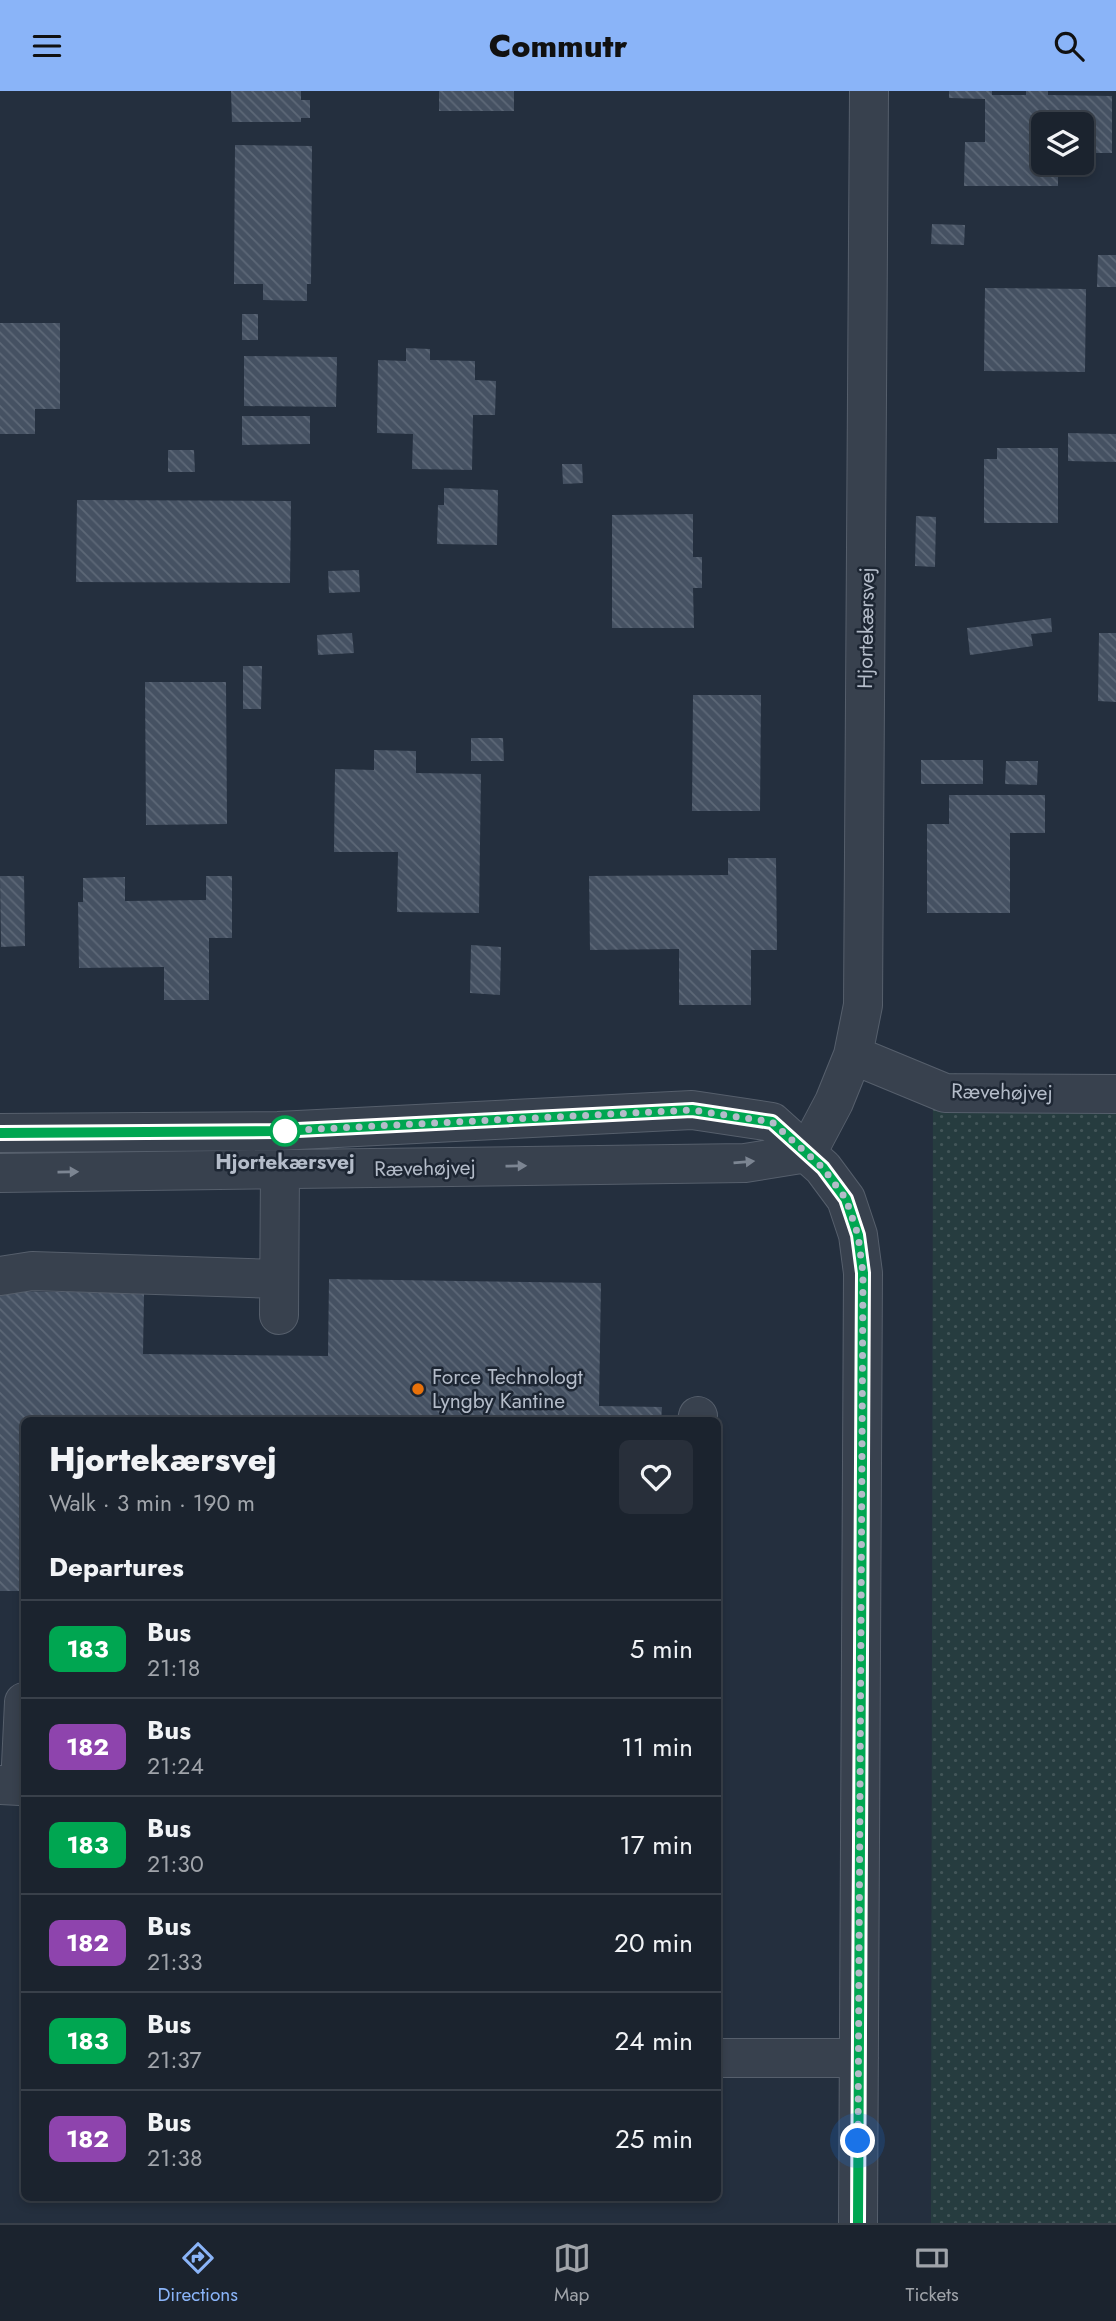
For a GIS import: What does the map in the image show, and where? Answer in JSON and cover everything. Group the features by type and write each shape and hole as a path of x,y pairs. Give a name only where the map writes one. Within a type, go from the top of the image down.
{"street":[{"name":"Hjortekærsvej","path":"815,1160 853,1055 863,1006 869,91"},
{"name":"Rævehøjvej","path":"853,1055 945,1093 1116,1094"},
{"name":"Rævehøjvej","path":"0,1133 278,1131 692,1110 772,1122 815,1160"},
{"name":"Rævehøjvej","path":"0,1173 815,1160"},
{"path":"815,1160 846,1199 858,1235 863,1273 858,2223"},
{"path":"0,1276 32,1271 279,1297 280,1170"},
{"path":"0,1785 20,1786 21,1765"},
{"path":"721,2058 859,2058"}],"green space":[{"path":"933,1072 1116,1085 1116,2223 931,2223"}],"building":[{"path":"231,91 301,91 301,100 310,100 310,118 301,118 301,122 232,122"},
{"path":"439,91 514,91 514,111 439,111"},
{"path":"949,91 992,91 992,95 1026,95 1026,91 1048,91 1048,95 1112,96 1112,153 1094,153 1094,112 1031,112 1031,175 1058,175 1058,186 964,186 965,142 985,142 985,99 949,98"},
{"path":"235,145 312,146 311,284 307,284 307,301 263,300 263,284 234,284"},
{"path":"932,224 965,225 964,245 931,244"},
{"path":"1098,255 1116,255 1116,287 1097,287"},
{"path":"985,288 1086,289 1085,372 984,371"},
{"path":"242,314 258,314 258,340 242,340"},
{"path":"0,323 60,323 60,409 35,409 35,434 0,434"},
{"path":"406,348 430,349 430,360 475,361 475,380 496,381 495,415 473,415 472,470 412,469 413,434 377,433 378,360 406,361"},
{"path":"244,356 337,357 336,407 244,406"},
{"path":"242,416 310,416 310,444 242,445"},
{"path":"1068,433 1116,434 1116,462 1068,461"},
{"path":"997,448 1058,448 1058,523 984,523 984,459 997,459"},
{"path":"168,450 194,450 195,472 168,472"},
{"path":"562,464 582,464 583,483 563,484"},
{"path":"444,488 498,490 497,545 437,544 438,505 444,505"},
{"path":"77,500 291,501 290,583 76,582"},
{"path":"693,514 693,557 702,557 702,588 693,588 694,628 612,628 612,515"},
{"path":"916,516 936,517 935,567 915,566"},
{"path":"359,570 360,592 329,593 328,571"},
{"path":"1051,618 1052,632 1031,634 1033,646 970,655 967,628"},
{"path":"352,633 354,653 318,655 317,635"},
{"path":"1099,633 1116,633 1116,702 1098,701"},
{"path":"243,666 262,666 261,709 243,709"},
{"path":"145,682 226,682 227,824 146,825"},
{"path":"693,695 761,695 760,811 692,811"},
{"path":"471,738 503,738 504,761 471,761"},
{"path":"374,750 416,751 416,773 481,774 479,913 397,912 398,852 334,852 335,769 374,770"},
{"path":"921,760 983,760 983,784 921,784"},
{"path":"1006,761 1038,761 1037,785 1005,784"},
{"path":"949,795 1045,795 1045,833 1010,833 1010,913 927,913 927,824 949,824"},
{"path":"728,858 776,858 777,950 751,950 751,1005 679,1005 679,949 590,950 589,876 728,875"},
{"path":"0,876 24,876 25,946 1,947"},
{"path":"206,876 232,876 232,938 209,938 209,1000 164,1000 164,967 79,968 78,902 83,902 83,878 125,877 125,901 206,900"},
{"path":"471,945 501,947 500,995 470,993"},
{"path":"329,1279 601,1283 599,1406 662,1407 661,1417 21,1417 21,1591 0,1591 0,1291 144,1293 143,1354 328,1356"}],"bus line":[{"name":"183","path":"0,1133 278,1131 692,1110 772,1122 823,1168 846,1199 858,1235 863,1273 858,2223"}],"place":[{"name":"Hjortekærsvej","path":"285,1131"},
{"name":"Force Technologt Lyngby Kantine","path":"418,1389"}],"route":[{"path":"285,1131 278,1131 692,1110 772,1122 823,1168 846,1199 858,1235 863,1273 858,2141"}]}
